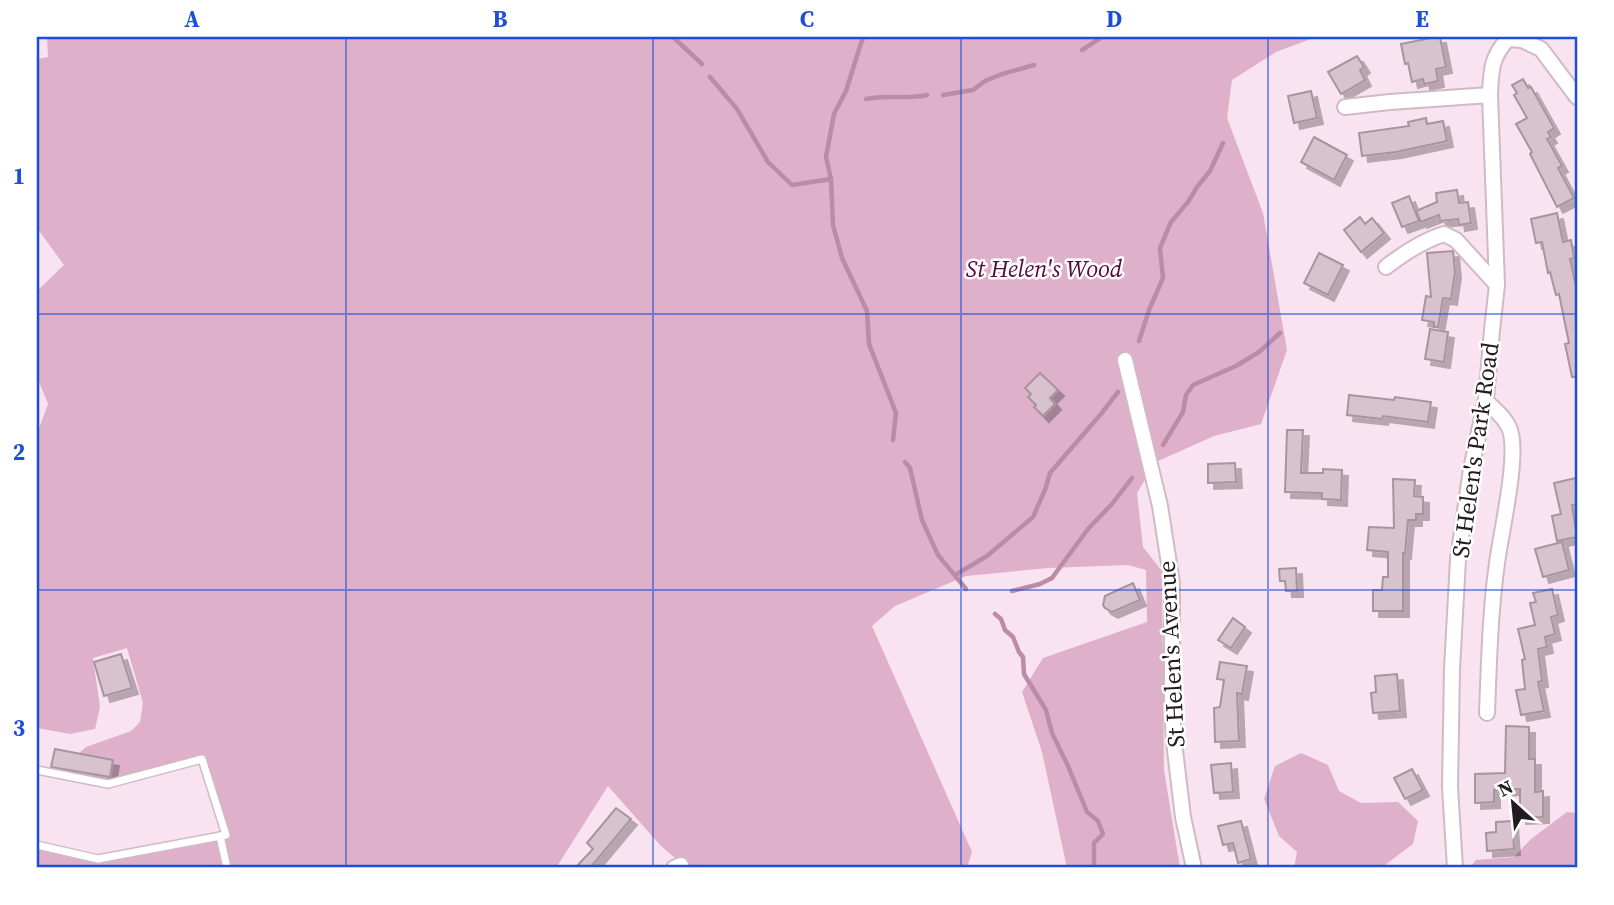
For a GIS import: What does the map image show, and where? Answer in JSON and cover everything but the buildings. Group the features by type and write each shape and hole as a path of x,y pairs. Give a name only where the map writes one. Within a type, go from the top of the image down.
{"street":[{"path":"1507,38 1522,40 1541,49 1572,80 1577,97"},
{"name":"St Helen's Park Road","path":"1455,868 1450,787 1452,669 1458,559 1471,469 1486,401 1497,285 1491,69 1498,50 1507,38"},
{"path":"1345,107 1490,95"},
{"path":"1386,267 1402,254 1444,234 1455,240 1497,285"},
{"name":"St Helen's Avenue","path":"1125,360 1160,506 1172,583 1174,742 1194,868"},
{"path":"1486,401 1510,430 1512,456 1496,565 1487,713"}],"lane":[{"path":"37,770 108,784 202,759 226,835 98,859 37,845"},
{"path":"220,836 226,868"}],"green space":[{"name":"St Helen's Wood","path":"47,37 1316,37 1276,52 1232,80 1227,118 1263,213 1287,350 1261,424 1214,436 1156,462 1137,493 1143,547 1162,571 1164,770 1180,868 1067,868 1042,752 1022,692 1043,658 1147,622 1146,570 1128,565 1048,568 966,576 895,606 872,626 972,852 967,868 683,868 608,786 556,868 37,868 37,845 98,859 225,835 202,759 108,784 113,760 78,754 86,747 131,731 140,722 143,703 127,648 93,658 100,707 95,729 70,734 37,728 37,434 48,404 37,377 37,291 64,265 37,228 37,59 48,57"},
{"path":"1301,753 1328,765 1339,791 1361,803 1398,802 1418,821 1413,844 1381,868 1294,868 1297,852 1279,836 1264,799 1275,766"},
{"path":"1567,812 1577,813 1577,868 1469,868 1476,860 1514,857 1531,839"}],"waterway":[{"path":"673,37 702,64"},
{"path":"863,37 846,91 834,114 826,157 831,179 833,225 842,258 867,311 869,344 896,413 893,440"},
{"path":"1082,50 1102,37"},
{"path":"943,95 973,90 1002,74 1034,65"},
{"path":"710,77 737,109 768,162 792,185 831,179"},
{"path":"866,99 927,95"},
{"path":"1139,341 1163,278 1160,248 1171,222 1210,171 1223,143"},
{"path":"1163,445 1183,412 1186,395 1193,385 1236,366 1259,352 1280,333"},
{"path":"955,575 987,556 1033,517 1050,473 1118,392"},
{"path":"905,462 910,468 922,520 938,555 966,589"},
{"path":"1012,591 1052,578 1088,529 1132,478"},
{"path":"995,614 1013,637 1023,657 1024,674 1046,710 1052,733 1087,812 1098,821 1103,834 1094,843 1094,868"}]}
